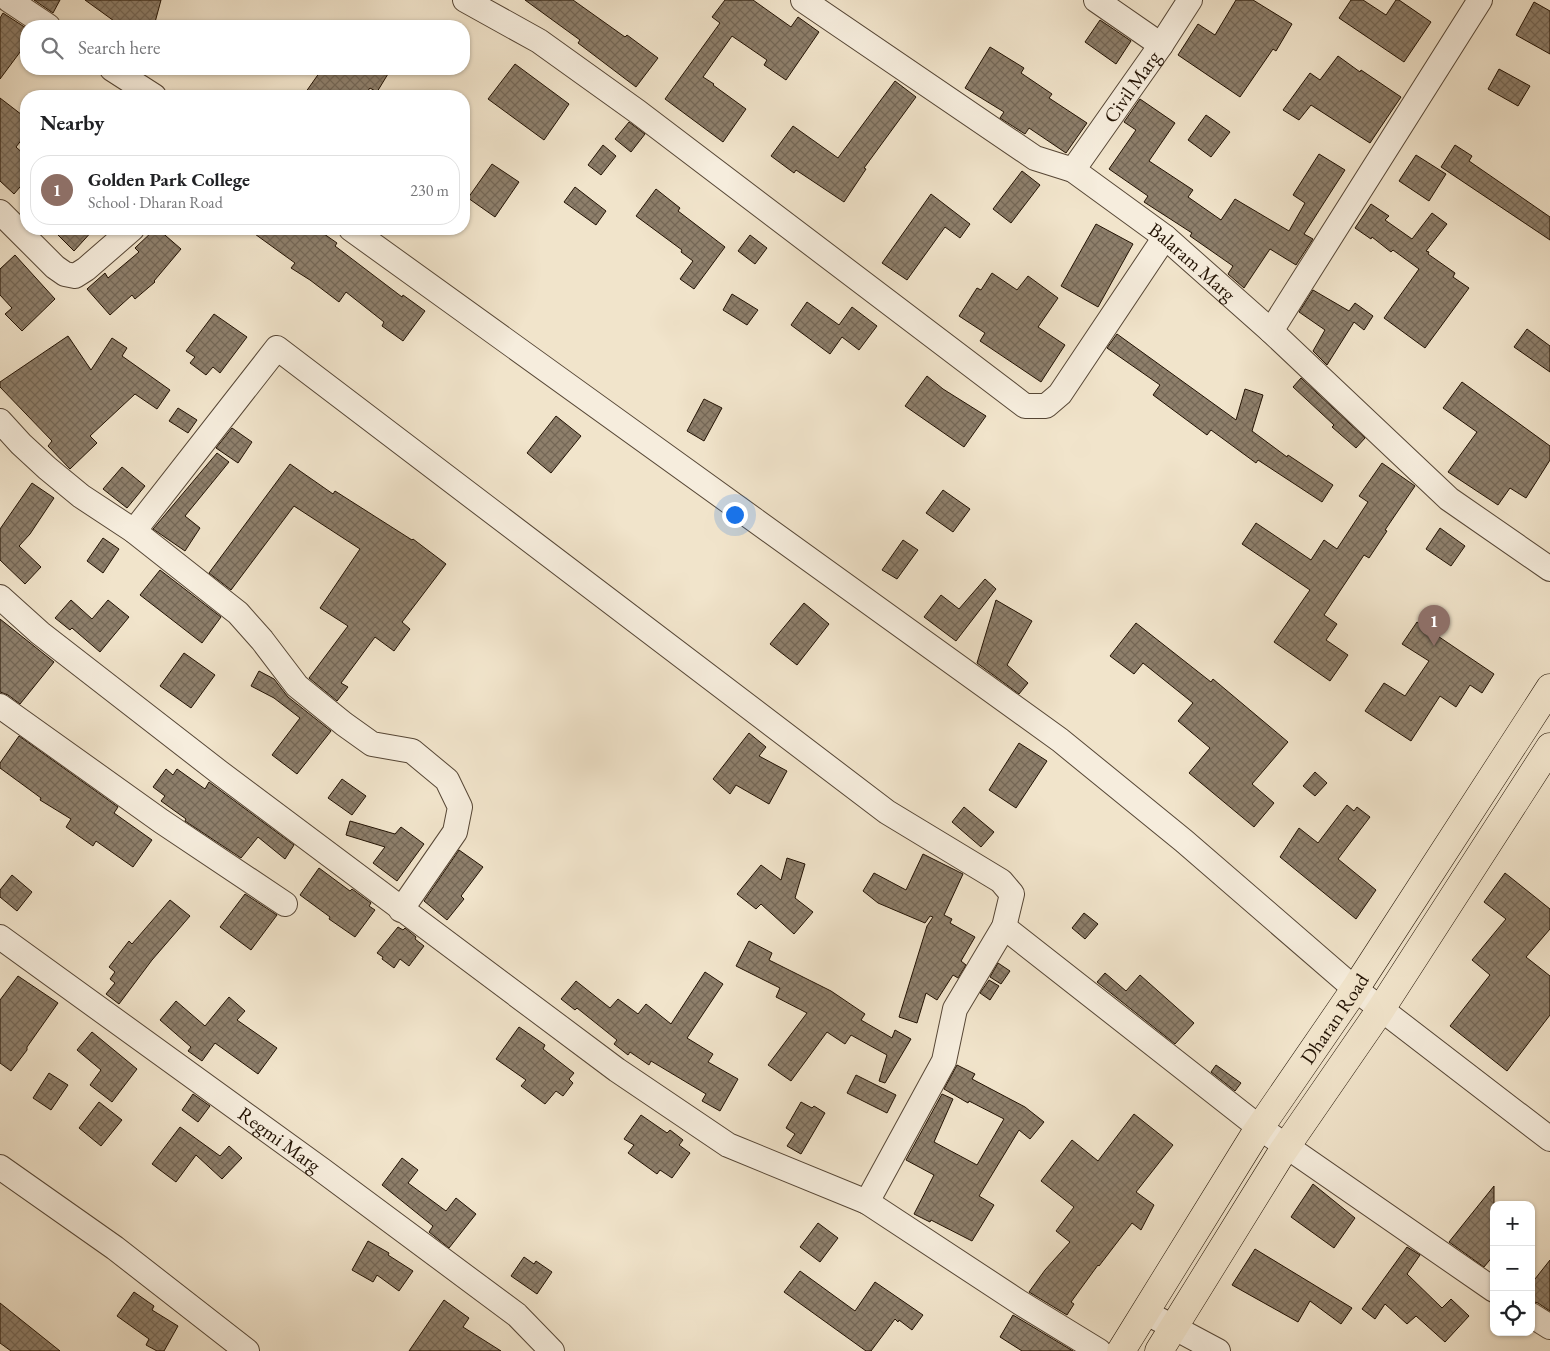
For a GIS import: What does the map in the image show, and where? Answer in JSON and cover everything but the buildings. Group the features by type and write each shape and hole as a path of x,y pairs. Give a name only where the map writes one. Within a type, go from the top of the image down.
{"main road":[{"name":"Dharan Road","path":"1121,1351 1260,1128 1355,989 1550,688"},
{"name":"Dharan Road","path":"1159,1351 1286,1146 1380,1009 1550,747"}],"street":[{"path":"9,0 39,20"},
{"path":"466,0 539,41 638,112 1026,406 1046,406 1060,394 1164,237"},
{"name":"Balaram Marg","path":"803,0 1035,158 1073,170 1164,237 1271,332 1448,499 1550,568"},
{"path":"1096,0 1161,45"},
{"name":"Civil Marg","path":"1073,170 1161,45 1190,0"},
{"path":"1271,332 1480,0"},
{"path":"121,75 145,90"},
{"path":"0,212 20,232"},
{"path":"23,235 55,267 65,274 76,276 86,270 125,235"},
{"path":"359,235 1060,740 1184,841 1355,989 1550,1139"},
{"path":"134,531 277,348 887,812 1001,882 1012,894 1004,927 954,1009 944,1061 867,1202"},
{"path":"0,421 21,444 81,496 134,531 238,613 262,640 297,686 344,724 372,744 412,751 447,780 460,807 455,832 401,910"},
{"path":"0,596 56,645 219,772 617,1070 728,1145 867,1202 1019,1302 1099,1351"},
{"path":"0,706 161,821 285,904"},
{"path":"1004,927 1260,1128 1490,1287"},
{"name":"Regmi Marg","path":"0,938 314,1165 517,1315 552,1351"},
{"path":"0,1167 115,1248 247,1351"},
{"path":"1145,1312 1218,1351"},
{"path":"1535,1318 1550,1327"}],"place":[{"name":"Golden Park College","path":"1434,646"}]}
